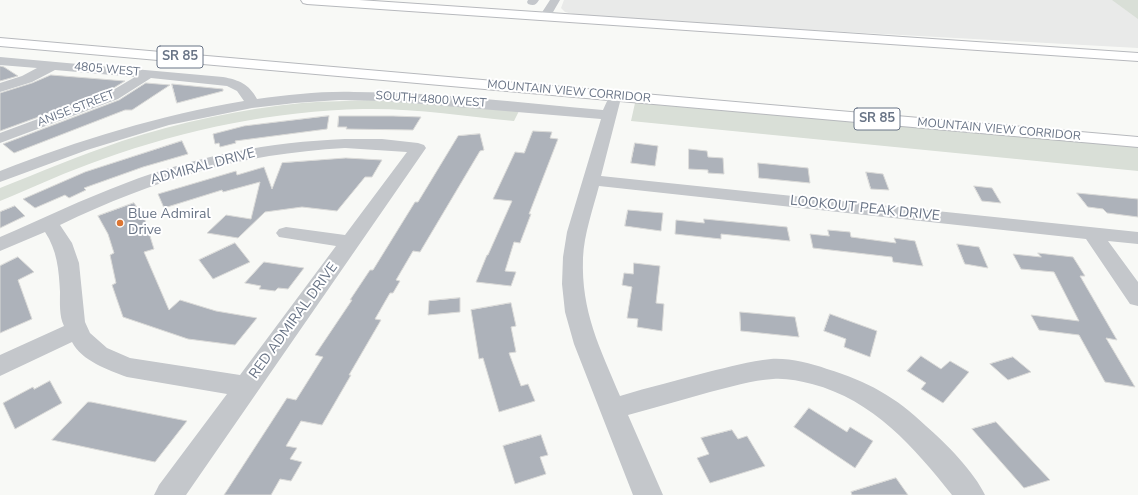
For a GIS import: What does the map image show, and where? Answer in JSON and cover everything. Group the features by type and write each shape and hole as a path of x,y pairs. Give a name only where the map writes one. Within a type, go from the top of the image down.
{"highway":[{"path":"307,0 1138,57"},
{"name":"MOUNTAIN VIEW CORRIDOR","path":"0,42 1138,142"}],"street":[{"path":"546,17 555,0"},
{"name":"4805 WEST","path":"0,61 216,80 235,83 244,88 252,104"},
{"path":"0,88 27,79 52,66"},
{"name":"ANISE STREET","path":"0,138 112,96 150,74"},
{"name":"SOUTH 4800 WEST","path":"1,176 127,132 169,120 252,104 337,96 390,96 610,115"},
{"path":"615,96 577,232 573,257 573,284 576,312 586,344 648,495"},
{"name":"ADMIRAL DRIVE","path":"0,245 100,200 158,178 194,166 250,153 338,143 381,144 418,148"},
{"name":"RED ADMIRAL DRIVE","path":"170,495 418,148"},
{"name":"LOOKOUT PEAK DRIVE","path":"591,180 1138,238"},
{"path":"49,223 62,241 67,258 70,275 71,313 76,330 80,338 95,353 115,363 141,370 247,387"},
{"path":"286,233 351,242"},
{"path":"1093,234 1138,298"},
{"path":"0,366 76,330"},
{"path":"613,409 742,374 772,369 804,372 838,381 872,397 905,421 934,452 970,495"}],"shaded area":[{"path":"564,0 1138,0 1138,48 810,30 577,15 565,12 561,8"},
{"path":"1112,0 1138,0 1138,19"},
{"path":"375,100 519,111 514,121 382,109 330,110 264,118 199,131 135,148 77,169 0,201 0,188 107,146 188,122 257,109 311,102"},
{"path":"635,103 1138,146 1138,171 631,121"}],"building":[{"path":"0,66 4,67 18,76 0,81"},
{"path":"51,75 125,81 107,92 0,131 0,93 32,83"},
{"path":"146,83 170,85 132,110 125,110 14,153 3,144 119,100"},
{"path":"172,84 223,89 223,91 177,103"},
{"path":"329,116 327,129 235,141 236,143 220,147 219,143 215,144 213,134 244,126"},
{"path":"339,116 421,117 413,130 346,129 347,127 338,127"},
{"path":"533,131 552,132 550,138 558,139 529,214 531,214 520,243 514,242 505,271 516,272 511,286 476,282 512,201 493,199 515,152 524,153"},
{"path":"480,134 484,150 480,151 420,252 413,251 396,280 400,281 393,293 390,293 375,319 381,320 322,425 301,421 286,446 297,448 290,459 302,462 291,481 280,479 271,495 224,495 287,398 296,400 323,357 315,355 370,270 373,270 415,202 418,202 458,136"},
{"path":"182,141 188,154 143,167 84,188 86,190 69,198 65,195 35,208 23,199 85,172"},
{"path":"635,143 658,146 655,166 631,163"},
{"path":"689,149 707,151 708,157 723,158 724,174 708,173 708,170 689,169"},
{"path":"346,158 382,160 372,177 365,177 337,211 302,207 265,212 238,238 207,233 226,215 251,219 260,182 223,192 222,190 164,208 158,194 236,171 237,175 264,167 272,189 282,163"},
{"path":"758,163 808,168 810,183 759,178"},
{"path":"866,172 883,174 889,190 871,189"},
{"path":"974,186 992,188 1001,203 982,201"},
{"path":"1077,193 1138,199 1138,217 1107,213 1103,209 1088,207"},
{"path":"134,203 144,217 154,249 144,252 169,310 180,300 216,311 257,318 235,345 188,339 123,317 112,285 116,283 110,255 114,253 108,234 98,216"},
{"path":"15,206 25,216 0,228 0,212"},
{"path":"628,210 663,213 661,231 625,226"},
{"path":"704,219 787,227 790,241 721,234 721,239 675,234 676,220 704,223"},
{"path":"828,230 850,232 851,237 896,243 894,238 915,241 923,266 893,262 892,257 813,248 810,234 829,236"},
{"path":"235,243 250,262 213,279 199,260"},
{"path":"957,244 979,247 988,268 965,264"},
{"path":"1038,253 1073,257 1085,276 1080,276 1117,340 1106,338 1135,387 1105,382 1079,335 1039,330 1031,315 1079,321 1054,272 1021,269 1013,254 1041,257"},
{"path":"18,257 34,272 18,280 32,319 0,333 0,266"},
{"path":"264,262 304,268 288,289 278,288 275,291 259,289 261,286 245,283"},
{"path":"634,263 660,266 656,303 664,304 662,331 637,327 638,319 627,318 632,287 622,285 624,273 633,274"},
{"path":"460,298 460,312 428,315 429,301"},
{"path":"511,303 516,326 511,327 516,352 509,353 521,386 528,384 535,401 499,412 483,358 479,359 471,310"},
{"path":"740,312 795,317 799,337 741,331"},
{"path":"830,314 877,331 870,357 844,347 846,339 824,331"},
{"path":"921,356 941,369 950,361 969,372 943,403 921,389 926,383 907,371"},
{"path":"1013,357 1031,372 1008,380 990,364"},
{"path":"50,381 62,403 15,429 3,403 33,387 34,389"},
{"path":"88,402 187,421 155,462 52,440"},
{"path":"809,408 847,432 850,427 873,441 855,468 794,427"},
{"path":"996,422 1050,480 1024,488 972,429"},
{"path":"732,430 738,439 747,436 765,466 710,483 697,458 709,454 701,438"},
{"path":"541,435 548,455 540,457 546,474 515,484 503,446"},
{"path":"896,478 908,495 852,495 851,492"}],"place":[{"name":"Blue Admiral Drive","path":"120,223"}]}
